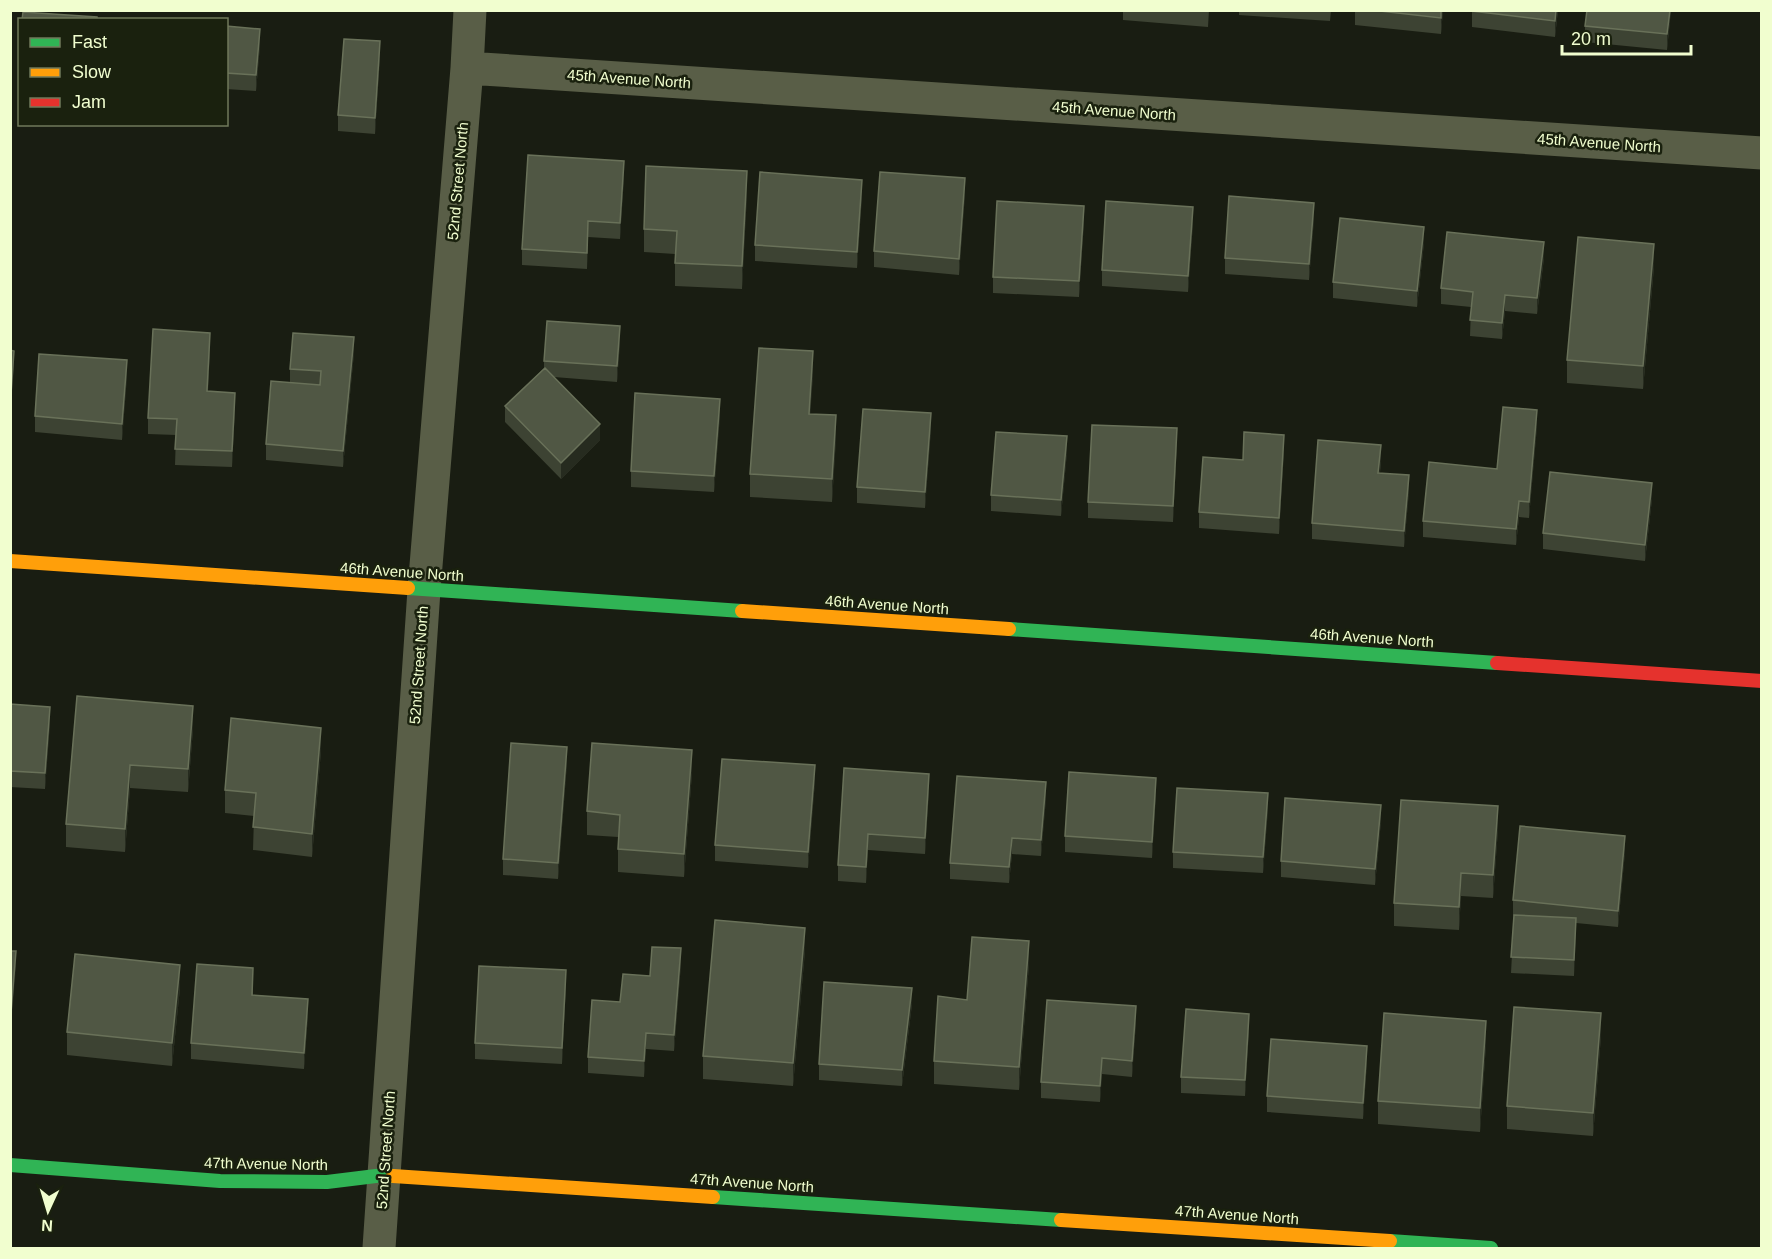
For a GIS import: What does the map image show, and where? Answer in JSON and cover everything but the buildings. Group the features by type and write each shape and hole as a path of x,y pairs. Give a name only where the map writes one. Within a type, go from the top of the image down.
{"street":[{"name":"52nd Street North","path":"379,1248 424,590 470,10"},
{"name":"45th Avenue North","path":"467,68 1761,153"},
{"name":"46th Avenue North","path":"10,561 1761,681"},
{"name":"47th Avenue North","path":"10,1165 220,1181 327,1182 384,1175 1491,1248"}],"traffic: fast":[{"path":"408,588 742,611"},
{"path":"1009,629 1497,663"},
{"path":"10,1165 220,1181 327,1182 384,1175 393,1176"},
{"path":"713,1197 1061,1220"},
{"path":"1390,1241 1491,1248"}],"traffic: slow":[{"path":"10,561 408,588"},
{"path":"742,611 1009,629"},
{"path":"393,1176 713,1197"},
{"path":"1061,1220 1390,1241"}],"traffic: jam":[{"path":"1497,663 1762,681"}]}
